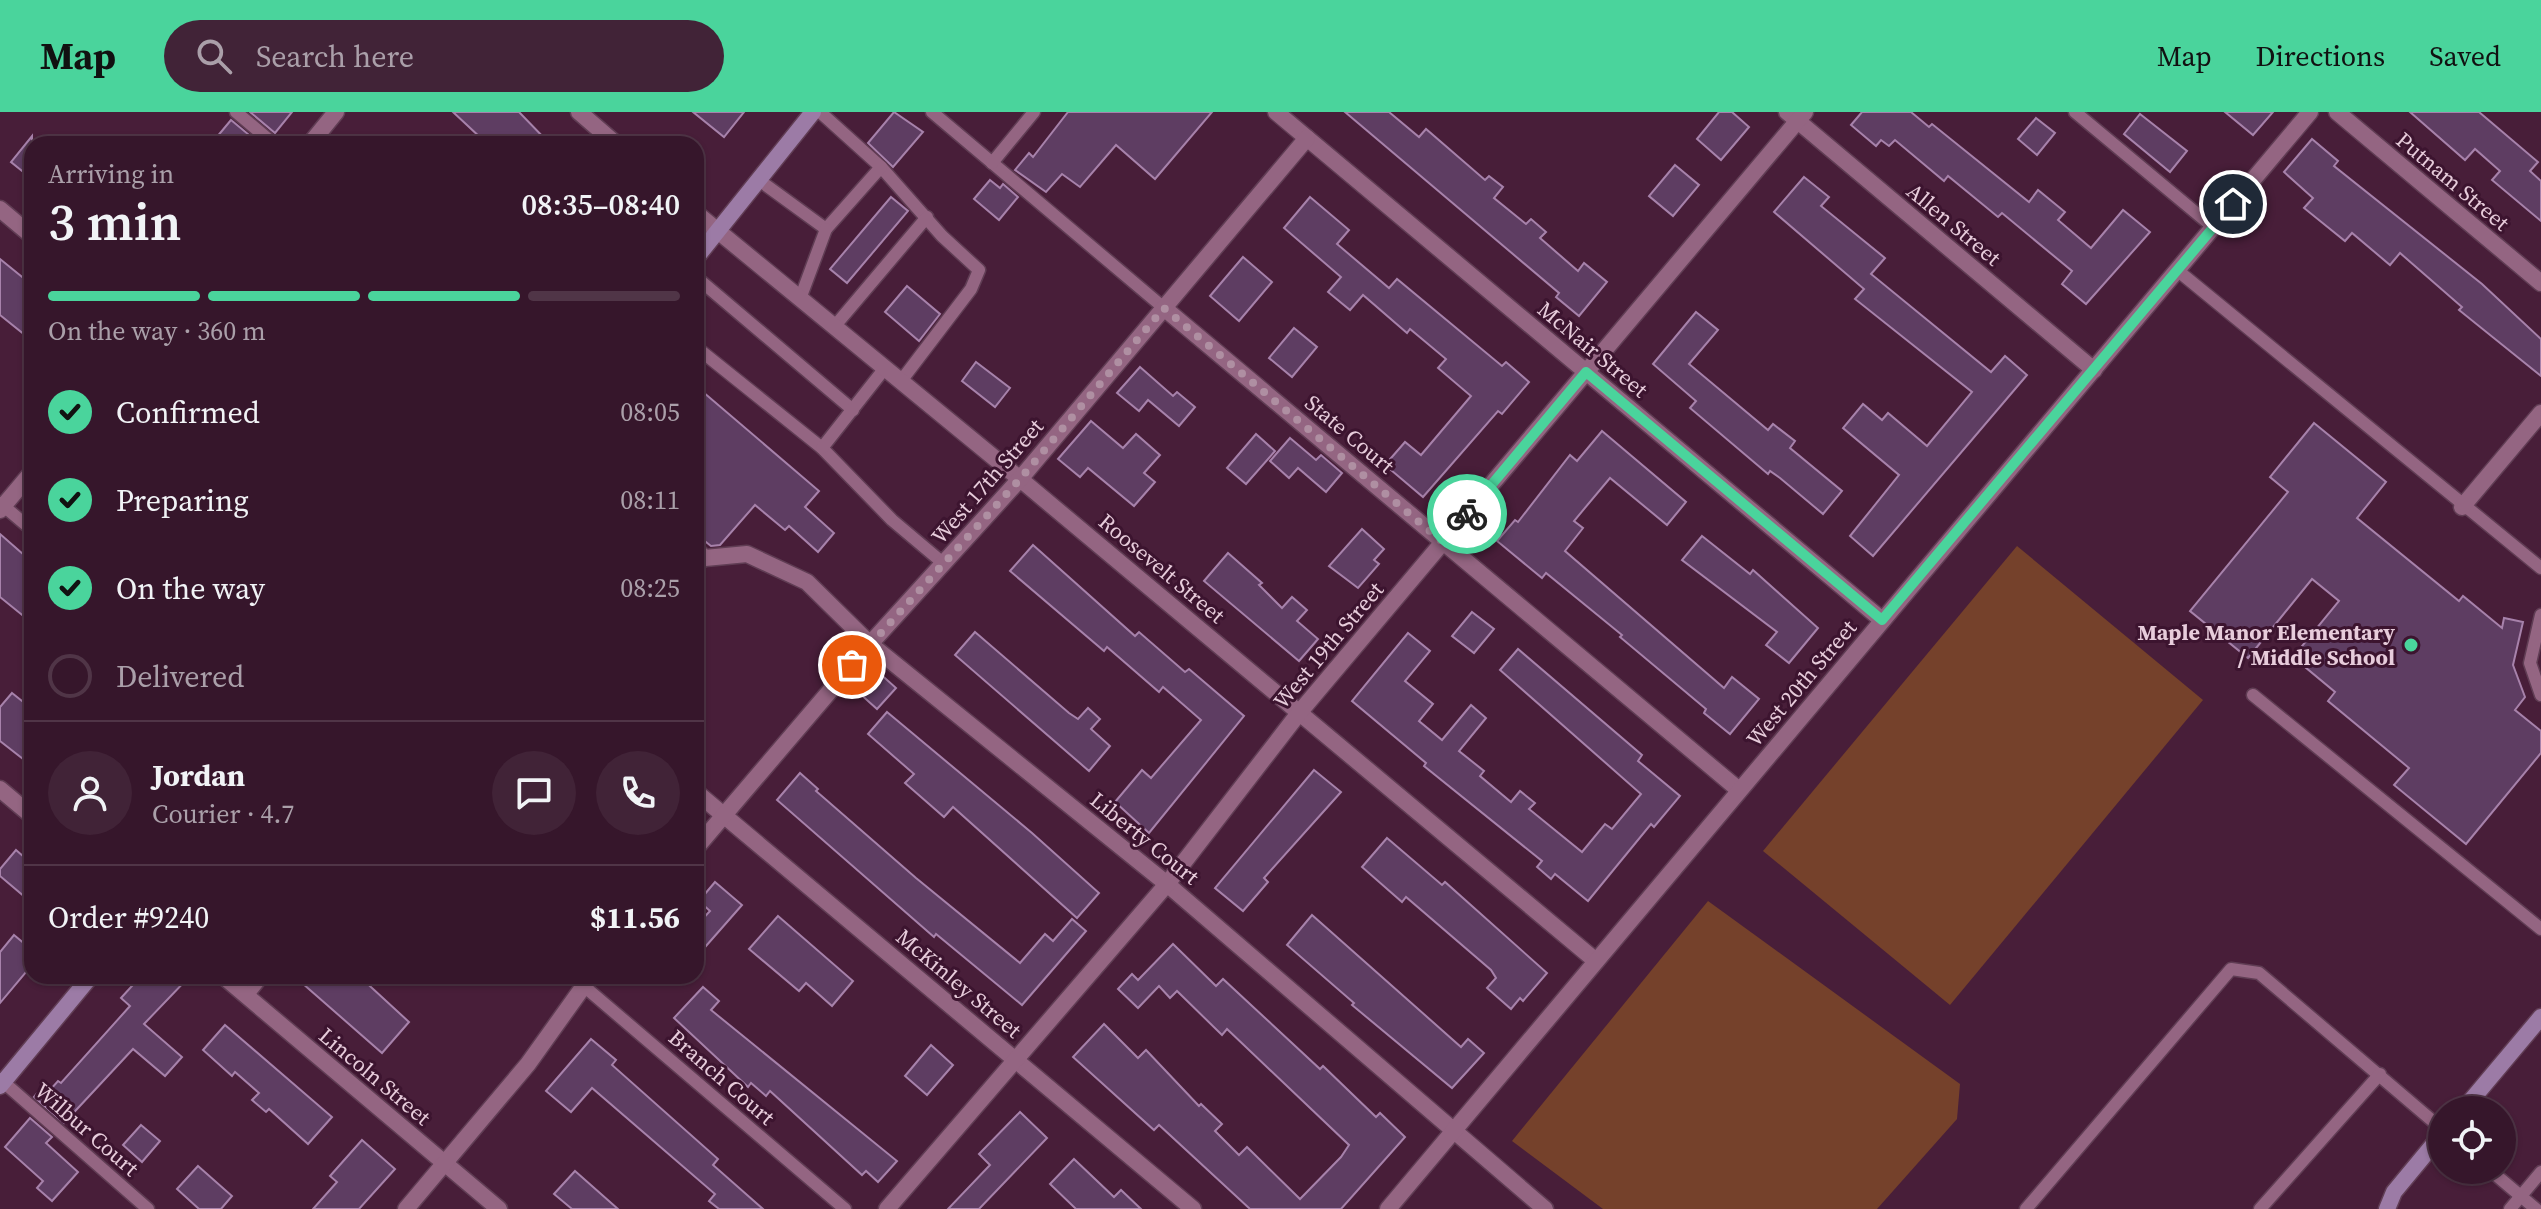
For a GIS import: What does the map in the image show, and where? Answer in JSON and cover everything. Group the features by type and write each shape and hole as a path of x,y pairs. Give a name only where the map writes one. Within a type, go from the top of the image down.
{"main road":[{"path":"704,249 813,112"},
{"path":"1,1082 84,984"},
{"path":"2475,1096 2541,1017"},
{"path":"2387,1209 2394,1192 2428,1150"}],"street":[{"path":"316,136 336,112"},
{"path":"579,112 607,136"},
{"name":"McNair Street","path":"1276,112 1882,620"},
{"name":"West 20th Street","path":"1388,1209 2310,112"},
{"name":"Putnam Street","path":"2337,112 2541,283"},
{"name":"Allen Street","path":"1797,115 2094,370"},
{"name":"West 19th Street","path":"887,1209 1167,884 1299,713 1797,115"},
{"name":"West 17th Street","path":"704,839 870,644 1020,479 1307,138"},
{"path":"0,209 24,229"},
{"name":"Roosevelt Street","path":"704,220 1020,479 1596,961"},
{"name":"State Court","path":"1164,308 1739,790"},
{"path":"2462,507 2541,413"},
{"path":"1,507 24,481"},
{"name":"Liberty Court","path":"704,558 747,554 807,582 870,644 1167,884 1545,1209"},
{"path":"0,789 24,809"},
{"name":"McKinley Street","path":"704,799 1193,1209"},
{"name":"Lincoln Street","path":"233,984 499,1209"},
{"path":"406,1209 528,1064 579,984"}],"lane":[{"path":"236,112 264,136"},
{"path":"820,112 881,167 979,270 971,289 901,381"},
{"name":"State Court","path":"932,112 1164,308"},
{"path":"992,163 1034,112"},
{"path":"2075,112 2213,227"},
{"path":"800,299 826,229 881,167"},
{"path":"759,180 826,229"},
{"path":"834,327 927,217"},
{"path":"2177,270 2462,507 2541,568"},
{"path":"704,284 853,410"},
{"path":"704,353 822,448 892,520 943,563"},
{"path":"822,448 885,368"},
{"path":"1,507 24,524"},
{"path":"2541,615 2530,663 2541,695"},
{"path":"2253,695 2541,929"},
{"path":"2026,1209 2231,969 2259,973 2380,1074 2428,1119"},
{"path":"247,996 257,984"},
{"name":"Branch Court","path":"588,984 845,1209"},
{"path":"2260,1209 2380,1074"},
{"name":"Wilbur Court","path":"1,1082 148,1209"},
{"path":"2510,1209 2541,1172"},
{"path":"2507,1184 2536,1209"}],"shaded area":[{"path":"2017,546 2203,700 1950,1005 1763,851"},
{"path":"1708,901 1960,1084 1957,1119 1877,1209 1603,1209 1512,1141"}],"building":[{"path":"250,112 292,112 275,133"},
{"path":"453,112 519,112 542,136 485,136 479,136"},
{"path":"693,112 744,112 724,137"},
{"path":"894,112 923,132 893,167 868,143"},
{"path":"1068,112 1212,112 1155,179 1116,145 1080,187 1062,174 1046,192 1015,170 1029,153 1033,157"},
{"path":"1345,112 1389,112 1419,137 1426,129 1485,180 1489,176 1503,187 1494,198 1526,224 1531,219 1546,232 1540,238 1578,271 1584,263 1607,282 1579,316 1556,297 1559,293"},
{"path":"1719,112 1732,112 1749,127 1721,160 1697,139"},
{"path":"1862,112 1911,112 1929,127 1932,124 2029,202 2038,190 2065,212 2058,220 2091,248 2123,210 2150,232 2086,304 2062,284 2072,271 2002,213 1998,217 1948,176 1944,181 1895,140 1889,146 1881,140 1876,146 1851,125"},
{"path":"2225,112 2273,112 2253,135"},
{"path":"2410,112 2479,112 2538,162 2530,171 2541,181 2541,221 2492,180 2500,171 2475,149 2465,160"},
{"path":"2140,114 2187,151 2170,172 2124,134"},
{"path":"2036,118 2055,133 2037,155 2018,139"},
{"path":"231,120 250,136 218,136"},
{"path":"2312,139 2338,161 2334,166 2482,284 2541,339 2541,376 2459,310 2462,307 2400,253 2390,265 2352,233 2345,241 2304,208 2313,198 2284,172"},
{"path":"24,146 24,173 11,162"},
{"path":"1675,165 1699,185 1673,216 1649,196"},
{"path":"1804,177 1829,197 1821,206 1885,258 1871,274 1991,372 2005,356 2027,375 1873,556 1850,536 1899,475 1843,428 1863,404 1882,420 1888,413 1927,446 1972,392 1855,299 1864,289 1774,212"},
{"path":"990,180 1000,188 1003,184 1018,197 999,220 974,199"},
{"path":"891,197 908,211 847,283 830,269"},
{"path":"1310,197 1349,230 1337,244 1389,288 1397,279 1502,366 1506,362 1529,382 1502,414 1498,411 1423,497 1385,465 1405,442 1421,455 1471,396 1438,368 1446,359 1410,329 1407,333 1363,295 1350,310 1328,292 1341,277 1284,228"},
{"path":"1243,257 1272,282 1239,321 1210,296"},
{"path":"0,259 24,278 24,334 0,315"},
{"path":"907,286 940,314 919,341 885,312"},
{"path":"1696,312 1718,330 1689,364 1768,430 1773,424 1795,441 1790,448 1842,491 1823,514 1780,478 1770,471 1768,474 1690,408 1696,401 1653,364"},
{"path":"1294,328 1317,347 1292,377 1269,358"},
{"path":"976,362 1010,388 995,407 962,381"},
{"path":"1140,367 1173,396 1177,392 1195,407 1179,426 1148,400 1139,411 1117,393"},
{"path":"704,393 819,491 805,507 834,533 818,552 789,526 785,530 755,505 720,545 711,546 704,540"},
{"path":"1091,421 1123,448 1136,434 1160,455 1144,473 1155,482 1134,506 1088,468 1080,477 1058,459"},
{"name":"Maple Manor Elementary / Middle School","path":"2314,423 2386,482 2357,518 2459,601 2463,596 2502,628 2504,618 2523,622 2513,665 2525,697 2515,710 2541,731 2541,753 2466,844 2394,785 2409,768 2328,701 2335,692 2293,657 2339,601 2312,579 2248,658 2190,611 2288,492 2270,477"},
{"path":"1602,431 1686,502 1667,525 1610,478 1574,521 1583,528 1565,551 1724,688 1732,677 1759,699 1730,734 1704,713 1706,709 1620,637 1622,635 1546,573 1542,578 1497,541 1515,520 1518,522 1570,455 1577,461"},
{"path":"1256,434 1275,451 1246,484 1227,468"},
{"path":"1290,438 1316,460 1321,455 1342,473 1326,492 1298,468 1289,478 1270,461"},
{"path":"1362,529 1384,549 1374,560 1379,564 1358,588 1329,566"},
{"path":"0,534 24,555 24,616 0,597"},
{"path":"1702,536 1750,574 1753,570 1818,628 1789,663 1766,645 1777,632 1682,560"},
{"path":"1033,545 1135,636 1139,632 1185,672 1189,669 1244,716 1149,833 1115,802 1142,770 1151,778 1201,720 1163,687 1159,692 1107,647 1104,651 1010,571"},
{"path":"1228,553 1262,583 1259,585 1282,608 1292,597 1307,610 1297,621 1318,639 1299,661 1204,581"},
{"path":"1472,612 1494,629 1474,653 1452,636"},
{"path":"975,632 1069,713 1078,719 1088,708 1100,719 1091,729 1110,746 1089,771 955,655"},
{"path":"1408,633 1430,651 1405,681 1433,704 1419,721 1442,740 1471,705 1486,718 1459,751 1484,771 1480,776 1511,802 1520,791 1535,803 1529,809 1582,852 1605,824 1612,829 1641,794 1500,670 1518,649 1642,755 1638,761 1680,796 1654,827 1651,824 1588,901 1555,874 1551,879 1537,867 1542,861 1424,766 1426,763 1352,701"},
{"path":"876,670 896,688 877,709 858,692"},
{"path":"12,693 24,703 24,760 0,741 0,707"},
{"path":"887,712 1099,893 1077,918 953,807 944,817 905,783 914,774 868,734"},
{"path":"1314,770 1341,792 1264,878 1268,882 1243,911 1215,888"},
{"path":"800,773 818,789 816,791 916,878 1020,963 1045,934 1053,941 1072,919 1086,931 1022,1005 936,934 934,937 777,800"},
{"path":"1387,838 1442,885 1445,882 1547,973 1523,1001 1520,998 1511,1009 1487,988 1496,978 1491,970 1406,897 1402,902 1362,867"},
{"path":"16,850 24,857 24,896 0,876 0,869"},
{"path":"715,882 742,905 706,946 704,917 710,911 704,906 704,895"},
{"path":"1312,915 1461,1047 1468,1039 1484,1053 1452,1088 1352,1005 1354,1003 1287,945"},
{"path":"778,916 853,981 832,1006 806,983 799,991 749,949"},
{"path":"14,935 24,943 24,974 0,1003 0,952"},
{"path":"1173,944 1216,986 1223,979 1320,1069 1323,1066 1376,1117 1380,1113 1405,1137 1341,1209 1250,1209 1159,1125 1154,1130 1073,1057 1104,1024 1138,1058 1146,1050 1199,1106 1201,1104 1222,1124 1215,1131 1239,1155 1247,1147 1300,1199 1341,1157 1349,1145 1227,1029 1222,1035 1177,991 1170,998 1159,986 1138,1008 1118,989 1132,974 1138,980"},
{"path":"134,984 182,984 144,1024 182,1057 165,1076 133,1049 64,1123 34,1097 44,1085 50,1090 58,1081 61,1083 130,1006 121,998"},
{"path":"303,984 368,984 409,1022 382,1053"},
{"path":"703,987 719,1001 711,1010 897,1161 878,1182 866,1171 862,1175 770,1091 766,1096 751,1083 748,1087 674,1018"},
{"path":"225,1025 332,1117 308,1144 269,1109 266,1112 252,1100 259,1093 235,1072 232,1076 203,1050"},
{"path":"591,1039 616,1060 612,1065 718,1159 713,1165 763,1209 719,1209 709,1201 715,1194 592,1088 571,1112 546,1091"},
{"path":"931,1045 953,1065 927,1095 905,1076"},
{"path":"1020,1112 1047,1138 979,1209 948,1209 990,1165 979,1154"},
{"path":"30,1118 52,1137 46,1143 78,1172 52,1201 37,1188 43,1181 5,1147"},
{"path":"141,1125 160,1141 142,1162 123,1145"},
{"path":"362,1140 395,1169 359,1209 313,1209 337,1182 330,1176"},
{"path":"1074,1159 1114,1197 1121,1190 1141,1209 1076,1209 1050,1184"},
{"path":"198,1166 232,1196 221,1209 199,1209 177,1189"},
{"path":"575,1171 618,1209 572,1209 554,1194"}],"way so far":[{"path":"852,665 1020,479 1164,308 1443,542 1467,514"}],"place":[{"name":"Maple Manor Elementary / Middle School","path":"2411,645"}],"route":[{"path":"1467,514 1586,372 1882,620 2233,204"}]}
